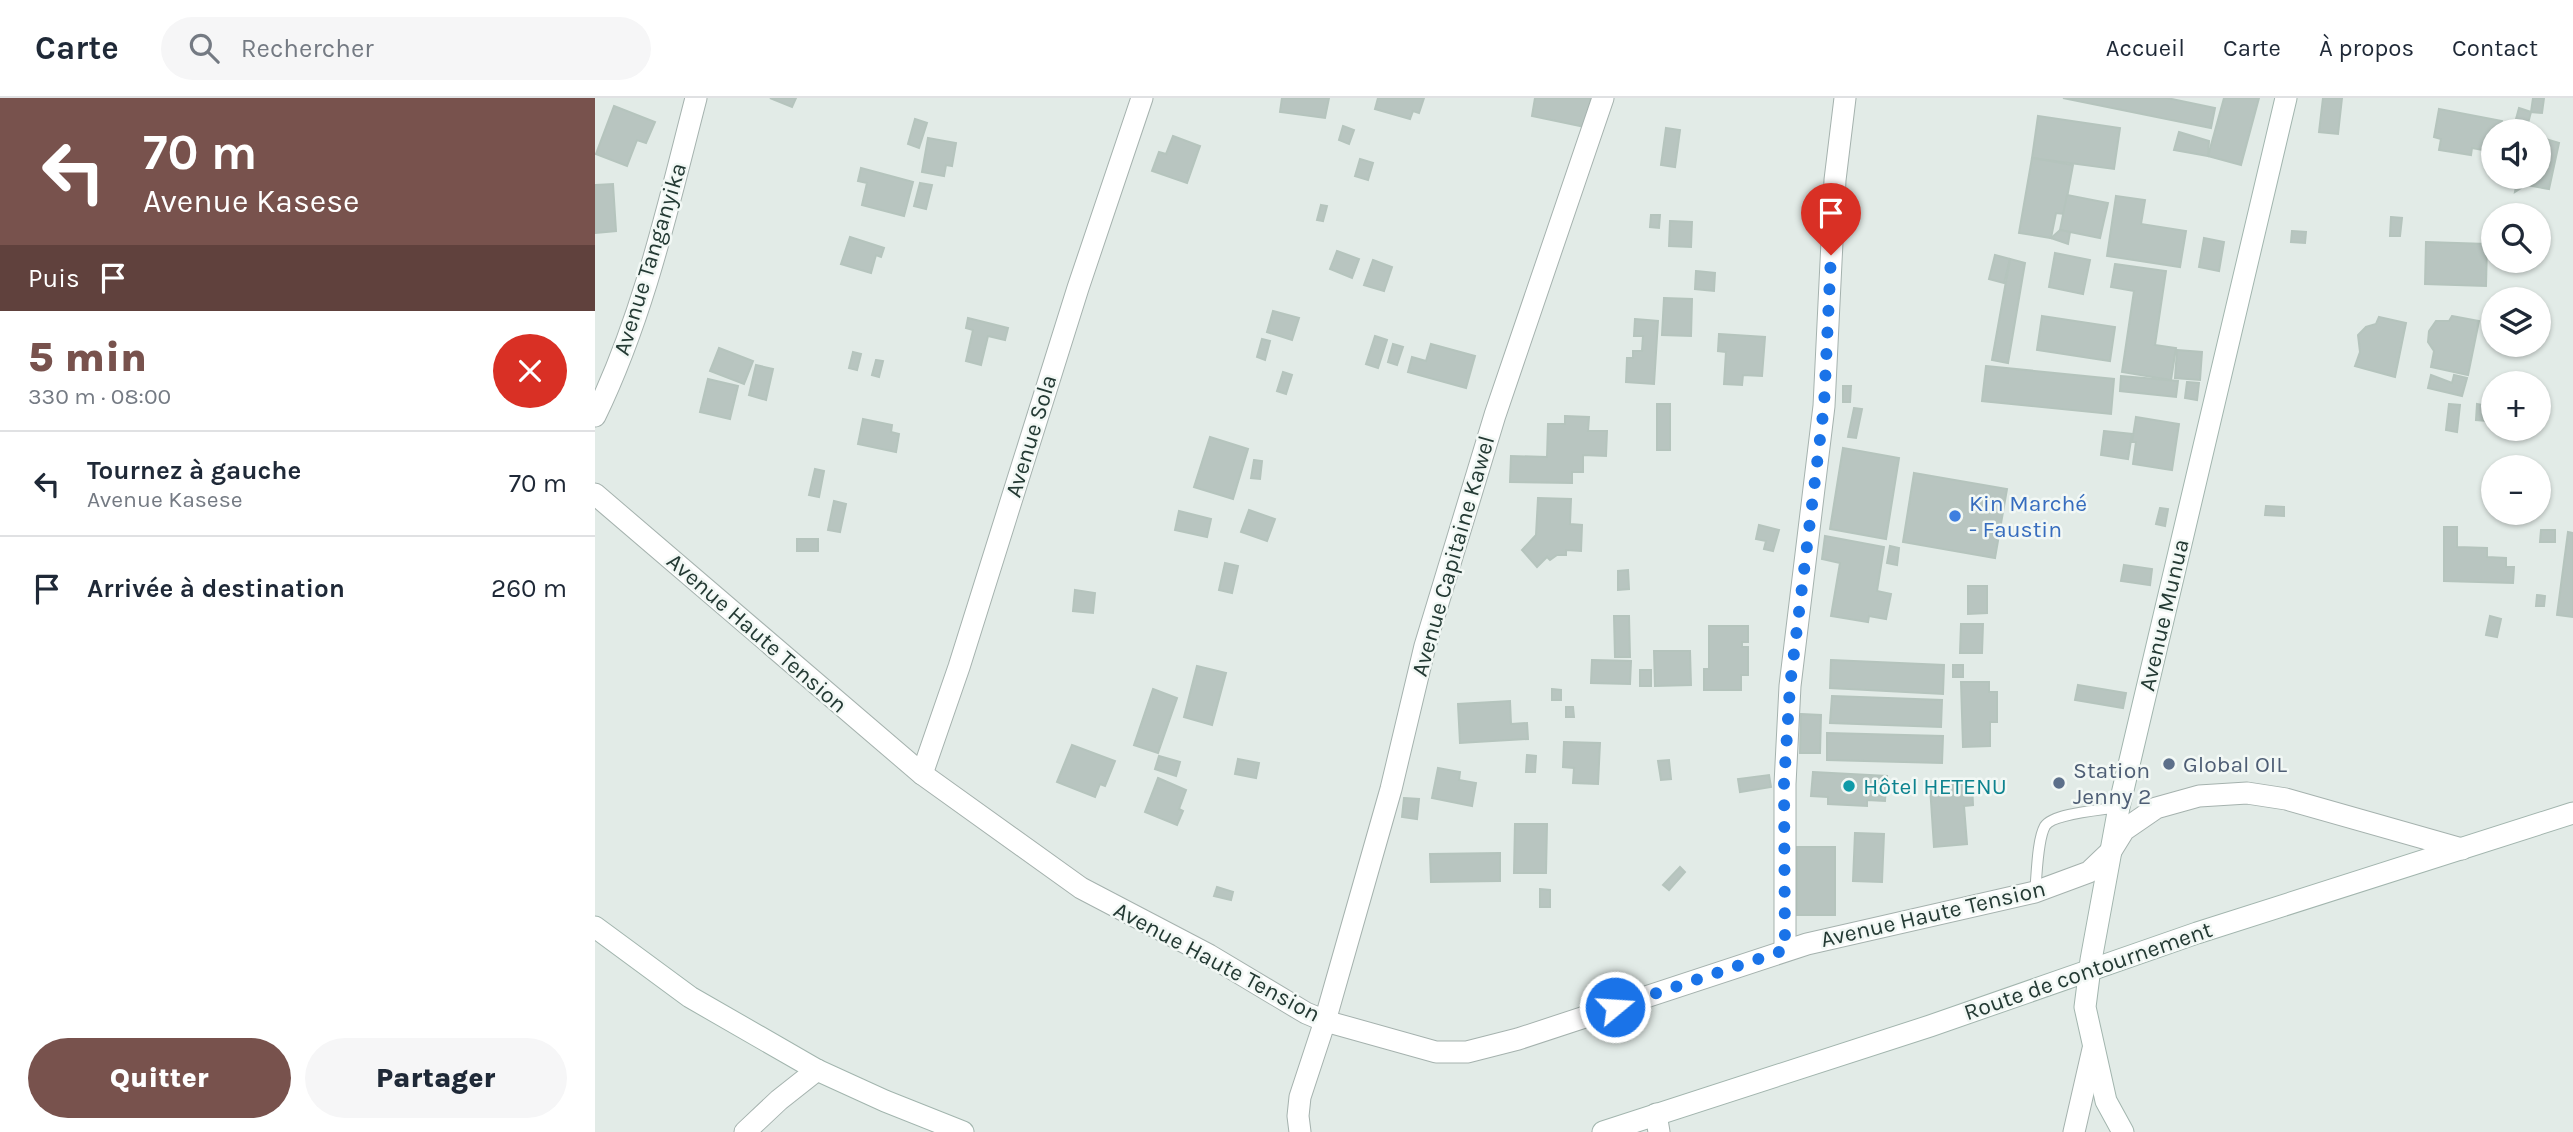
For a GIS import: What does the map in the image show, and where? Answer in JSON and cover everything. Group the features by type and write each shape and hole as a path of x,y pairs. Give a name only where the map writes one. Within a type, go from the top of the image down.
{"street":[{"name":"Avenue Tanganyika","path":"595,416 618,367 641,306 696,98"},
{"name":"Avenue Sola","path":"922,774 1142,98"},
{"name":"Avenue Capitaine Kawel","path":"1300,1132 1300,1097 1325,1021 1391,789 1415,683 1453,550 1495,415 1603,98"},
{"path":"1785,950 1784,784 1790,686 1824,406 1835,180 1845,98"},
{"name":"Avenue Munua","path":"2123,1132 2106,1101 2093,1049 2085,1007 2090,970 2119,807 2286,98"},
{"name":"Avenue Haute Tension","path":"595,494 922,774 1081,888 1209,955 1278,999 1325,1021 1436,1052 1467,1052 1518,1039 1785,950 2035,892 2089,872 2111,851 2124,830 2156,808 2199,796 2246,793 2286,799 2462,849"},
{"name":"Route de contournement","path":"1603,1132 1658,1123 2197,933 2573,813"},
{"path":"595,927 690,997 817,1070 963,1132"},
{"path":"2074,1132 2093,1049"},
{"path":"745,1132 817,1070"}],"lane":[{"path":"2035,892 2045,825 2055,818 2119,807"}],"building":[{"path":"770,98 796,98 792,107"},
{"path":"1282,98 1329,98 1325,118 1280,112"},
{"path":"1378,98 1424,98 1419,113 1413,111 1410,119 1375,109"},
{"path":"1535,98 1591,98 1585,127 1532,116"},
{"path":"2063,98 2167,98 2215,108 2211,128"},
{"path":"2224,98 2259,98 2241,165 2208,156"},
{"path":"2323,98 2342,98 2338,134 2319,132"},
{"path":"2533,98 2544,98 2542,113 2531,112"},
{"path":"614,106 655,122 646,143 637,140 627,166 596,154"},
{"path":"2519,108 2531,112 2529,119 2516,119"},
{"path":"2439,109 2492,119 2481,119 2481,150 2472,148 2471,155 2439,150 2441,139 2434,137"},
{"path":"2038,116 2120,128 2114,169 2032,158"},
{"path":"915,119 927,123 919,148 908,144"},
{"path":"1343,126 1354,130 1349,144 1339,140"},
{"path":"1666,128 1680,130 1675,167 1661,165"},
{"path":"2179,132 2209,141 2208,156 2174,150"},
{"path":"1173,136 1200,146 1187,183 1152,171 1159,152 1166,154"},
{"path":"928,138 956,143 952,166 946,165 944,176 922,172"},
{"path":"2551,141 2559,143 2551,180"},
{"path":"2032,158 2073,165 2064,214 2056,213 2051,238 2019,233"},
{"path":"1360,159 1373,163 1368,180 1355,176"},
{"path":"861,168 913,182 904,216 862,205 867,183 858,181"},
{"path":"920,183 932,185 926,209 914,206"},
{"path":"613,184 616,231 595,233 595,185"},
{"path":"2067,195 2108,203 2100,238 2060,230"},
{"path":"2116,196 2145,200 2141,224 2186,231 2180,267 2107,256"},
{"path":"1321,205 1327,206 1323,221 1317,220"},
{"path":"1651,215 1660,215 1659,228 1650,227"},
{"path":"2391,217 2402,218 2400,236 2390,236"},
{"path":"1670,221 1692,222 1691,247 1669,246"},
{"path":"2060,230 2070,232 2068,244 2051,238"},
{"path":"2292,231 2306,232 2305,243 2291,242"},
{"path":"850,237 884,248 881,257 876,255 871,273 841,264"},
{"path":"2204,238 2224,242 2219,271 2199,267"},
{"path":"2426,242 2481,244 2481,273 2486,273 2486,286 2425,284"},
{"path":"1337,251 1359,259 1352,278 1330,269"},
{"path":"2055,253 2090,260 2083,294 2049,287"},
{"path":"1995,255 2010,259 2004,283 1989,279"},
{"path":"2010,259 2025,263 2008,363 1992,360"},
{"path":"1373,260 1392,267 1384,291 1364,285"},
{"path":"2115,264 2166,271 2155,345 2176,348 2171,380 2122,372 2134,291 2111,287"},
{"path":"1696,271 1715,273 1714,291 1695,289"},
{"path":"1664,298 1692,299 1691,336 1662,335"},
{"path":"1273,311 1299,318 1292,340 1267,332"},
{"path":"2042,316 2115,327 2110,361 2037,350"},
{"path":"2452,316 2479,321 2468,375 2431,367 2434,351 2428,342 2429,331 2436,321 2449,321"},
{"path":"2379,317 2406,323 2395,377 2355,366 2360,352 2358,335 2366,327 2376,324"},
{"path":"968,318 1008,328 1005,340 988,336 981,365 966,361 973,330 966,328"},
{"path":"1635,319 1658,321 1654,384 1626,382 1627,358 1633,358 1633,351 1642,351 1643,336 1634,336"},
{"path":"1719,334 1765,337 1762,376 1743,375 1742,385 1724,384 1726,352 1718,351"},
{"path":"1375,336 1387,340 1378,368 1366,364"},
{"path":"1262,339 1270,341 1265,360 1257,357"},
{"path":"1393,344 1403,347 1397,365 1388,362"},
{"path":"1431,344 1475,356 1466,388 1408,372 1412,357 1426,361"},
{"path":"719,348 753,361 744,384 710,371"},
{"path":"2177,350 2202,352 2200,380 2175,378"},
{"path":"853,352 861,354 857,370 849,368"},
{"path":"876,360 883,361 879,377 872,375"},
{"path":"756,365 773,369 766,400 749,395"},
{"path":"1986,366 2114,379 2111,414 1982,401"},
{"path":"1283,372 1292,375 1286,394 1277,391"},
{"path":"2431,375 2452,383 2454,375 2467,378 2462,396 2428,388"},
{"path":"2121,376 2178,381 2176,397 2120,391"},
{"path":"708,379 738,386 730,419 700,412"},
{"path":"2187,382 2199,383 2197,400 2185,398"},
{"path":"1843,386 1851,386 1850,402 1843,402"},
{"path":"1657,404 1670,404 1670,450 1657,450"},
{"path":"2449,404 2460,405 2457,432 2446,430"},
{"path":"2477,404 2481,405 2481,420 2476,420"},
{"path":"1854,408 1862,409 1856,438 1848,437"},
{"path":"1565,416 1589,417 1588,431 1607,431 1606,456 1583,455 1583,472 1572,472 1572,483 1510,482 1511,456 1547,457 1548,424 1565,424"},
{"path":"2136,417 2179,424 2172,470 2133,464 2136,442 2132,442"},
{"path":"863,419 892,425 891,432 899,434 896,452 858,444"},
{"path":"2104,431 2132,434 2128,459 2101,455"},
{"path":"1210,437 1248,449 1233,499 1194,487"},
{"path":"1843,448 1899,458 1886,539 1830,529"},
{"path":"1254,460 1262,461 1260,479 1251,478"},
{"path":"815,469 824,471 819,497 809,495"},
{"name":"Kin Marché - Faustin","path":"1914,473 2007,489 1995,558 1903,542"},
{"path":"1538,498 1571,499 1570,524 1582,525 1581,551 1566,550 1566,555 1557,555 1550,560 1547,557 1537,567 1522,550 1536,535"},
{"path":"834,501 846,504 840,532 828,530"},
{"path":"2266,506 2284,507 2284,516 2265,515"},
{"path":"2160,508 2168,509 2165,526 2156,524"},
{"path":"1249,510 1275,519 1267,541 1241,532"},
{"path":"1179,511 1211,519 1207,537 1175,530"},
{"path":"1759,525 1779,530 1773,551 1764,549 1766,541 1756,539"},
{"path":"2444,527 2457,527 2457,547 2487,548 2487,557 2506,558 2506,567 2514,567 2513,583 2444,581"},
{"path":"2541,530 2555,530 2555,542 2540,542"},
{"path":"2568,532 2573,533 2573,617 2557,615"},
{"path":"1825,536 1884,547 1877,591 1891,594 1886,619 1869,616 1868,622 1831,616 1840,563 1822,559"},
{"path":"797,539 818,539 818,551 797,551"},
{"path":"1890,546 1899,548 1897,565 1887,563"},
{"path":"1225,563 1238,566 1232,593 1219,590"},
{"path":"2124,565 2152,569 2150,585 2121,581"},
{"path":"1628,570 1629,589 1618,590 1618,571"},
{"path":"1968,586 1987,586 1987,613 1968,614"},
{"path":"1075,590 1095,593 1093,613 1073,611"},
{"path":"2537,595 2545,596 2544,606 2536,606"},
{"path":"1614,616 1629,616 1630,657 1615,657"},
{"path":"2490,616 2501,619 2497,637 2486,635"},
{"path":"1961,624 1983,624 1982,653 1960,653"},
{"path":"1709,626 1748,626 1748,642 1742,642 1742,647 1748,647 1748,675 1741,675 1741,690 1704,690 1704,669 1709,669"},
{"path":"1654,651 1690,651 1691,685 1655,686"},
{"path":"1592,660 1631,661 1630,684 1591,683"},
{"path":"1831,660 1944,665 1943,694 1830,688"},
{"path":"1953,665 1963,665 1963,677 1953,677"},
{"path":"1197,666 1226,673 1212,725 1184,717"},
{"path":"1640,670 1651,670 1651,686 1640,686"},
{"path":"1961,682 1989,682 1989,692 1997,692 1997,722 1990,722 1990,746 1963,747"},
{"path":"2078,685 2126,693 2123,708 2075,700"},
{"path":"1153,689 1177,698 1158,753 1134,745"},
{"path":"1552,689 1561,690 1561,700 1552,700"},
{"path":"1832,696 1942,700 1941,727 1830,723"},
{"path":"1510,701 1511,724 1527,723 1528,739 1460,743 1458,704"},
{"path":"1566,707 1573,707 1574,717 1566,717"},
{"path":"1801,714 1821,715 1820,753 1800,753"},
{"path":"1827,733 1943,736 1942,763 1827,760"},
{"path":"1564,742 1600,743 1598,784 1573,783 1574,768 1563,767"},
{"path":"1072,745 1115,761 1105,786 1100,784 1095,797 1057,782"},
{"path":"1527,755 1536,756 1535,772 1526,772"},
{"path":"1159,756 1180,762 1176,776 1155,769"},
{"path":"1238,759 1259,763 1256,778 1235,774"},
{"path":"1669,760 1671,779 1661,780 1658,761"},
{"path":"1438,768 1460,772 1459,780 1476,783 1472,806 1432,798"},
{"name":"Hôtel HETENU","path":"1813,772 1887,776 1885,801 1867,800 1867,806 1828,804 1828,797 1811,796"},
{"path":"1769,775 1771,787 1740,792 1738,779"},
{"path":"1158,778 1186,790 1179,809 1183,811 1177,825 1145,812"},
{"path":"1972,783 1973,805 1964,806 1967,844 1934,847 1930,786"},
{"path":"1404,798 1419,799 1417,819 1402,817"},
{"path":"1515,824 1547,824 1546,873 1514,873"},
{"path":"1855,833 1884,834 1882,882 1853,881"},
{"path":"1797,847 1835,847 1835,915 1797,915"},
{"path":"1500,853 1500,881 1431,882 1430,854"},
{"path":"1680,867 1685,872 1669,890 1663,885"},
{"path":"1217,887 1233,892 1231,900 1214,896"},
{"path":"1540,889 1550,890 1550,907 1540,907"}],"place":[{"name":"Kin Marché - Faustin","path":"1955,516"},
{"name":"Global OIL","path":"2169,764"},
{"name":"Station Jenny 2","path":"2059,783"},
{"name":"Hôtel HETENU","path":"1849,786"}],"route":[{"path":"1615,1007 1785,950 1784,784 1790,686 1824,406 1831,255"}]}
